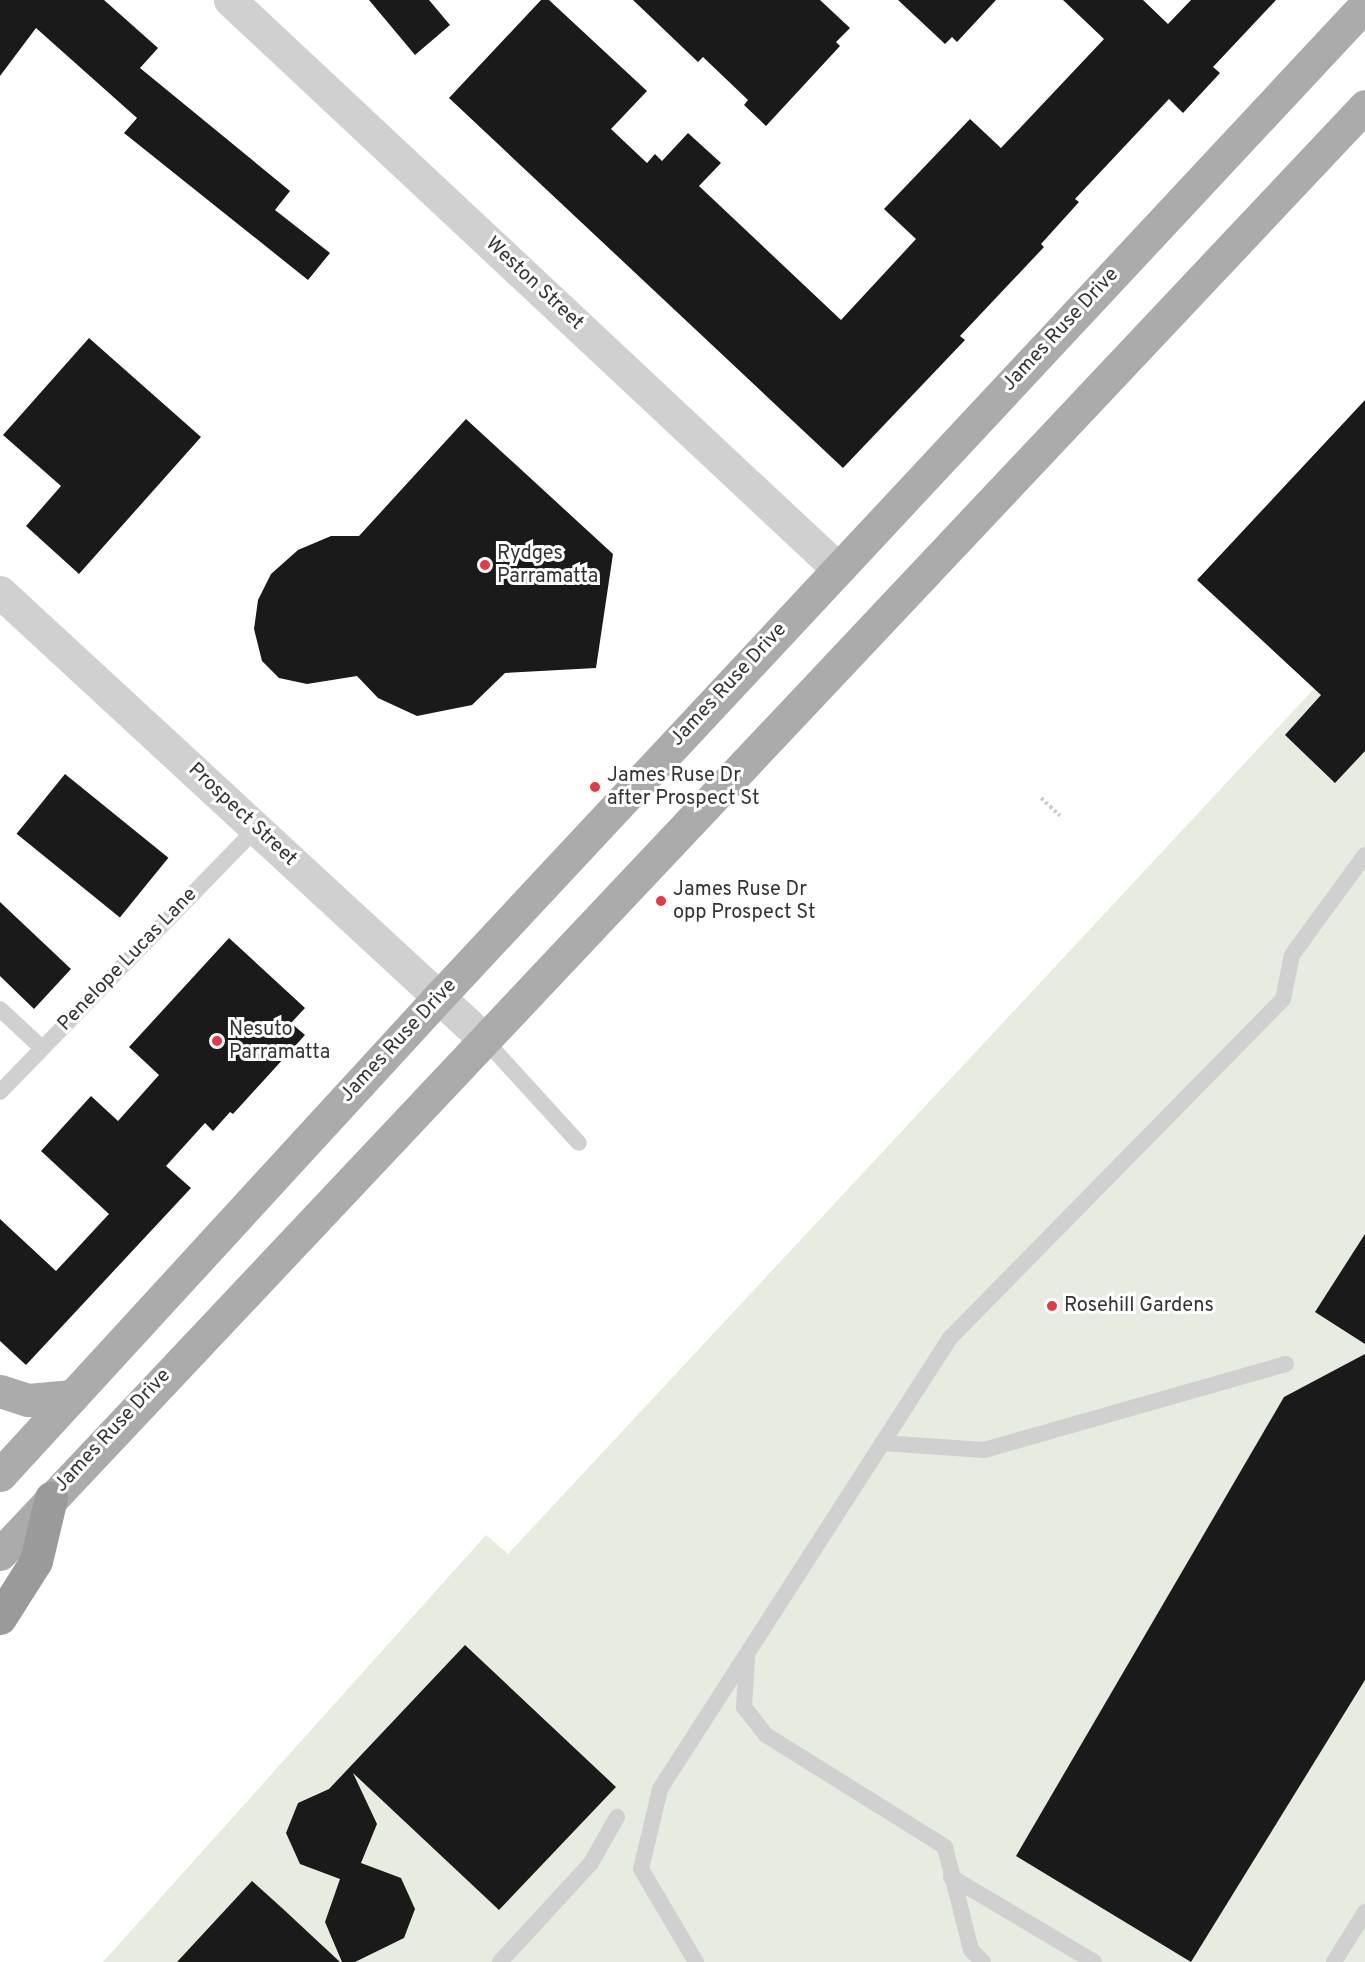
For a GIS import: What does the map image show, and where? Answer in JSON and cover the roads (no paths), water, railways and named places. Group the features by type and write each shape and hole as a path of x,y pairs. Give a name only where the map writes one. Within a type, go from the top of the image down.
{"highway":[{"path":"0,1618 36,1560 51,1498"}],"main road":[{"name":"James Ruse Drive","path":"0,1475 438,998 1365,5"},
{"name":"James Ruse Drive","path":"0,1554 483,1038 1365,106"},
{"path":"0,1391 28,1400 73,1396"}],"street":[{"name":"Weston Street","path":"230,0 838,569"},
{"name":"Prospect Street","path":"0,592 483,1038"}],"lane":[{"name":"Penelope Lucas Lane","path":"0,1092 257,828"},
{"path":"696,1962 641,1869 660,1789 950,1338 1283,999 1292,955 1365,855"},
{"path":"0,1009 42,1047"},
{"path":"483,1038 579,1143"},
{"path":"883,1443 984,1450 1286,1364"},
{"path":"747,1657 744,1707 766,1735 945,1847 970,1950 984,1962"},
{"path":"500,1962 591,1863 617,1817"},
{"path":"951,1877 1094,1962"},
{"path":"1334,1962 1365,1912"}],"place":[{"name":"Rydges Parramatta","path":"485,565"},
{"name":"James Ruse Dr after Prospect St","path":"595,787"},
{"name":"James Ruse Dr opp Prospect St","path":"661,901"},
{"name":"Nesuto Parramatta","path":"217,1041"},
{"name":"Rosehill Gardens","path":"1052,1306"}]}
